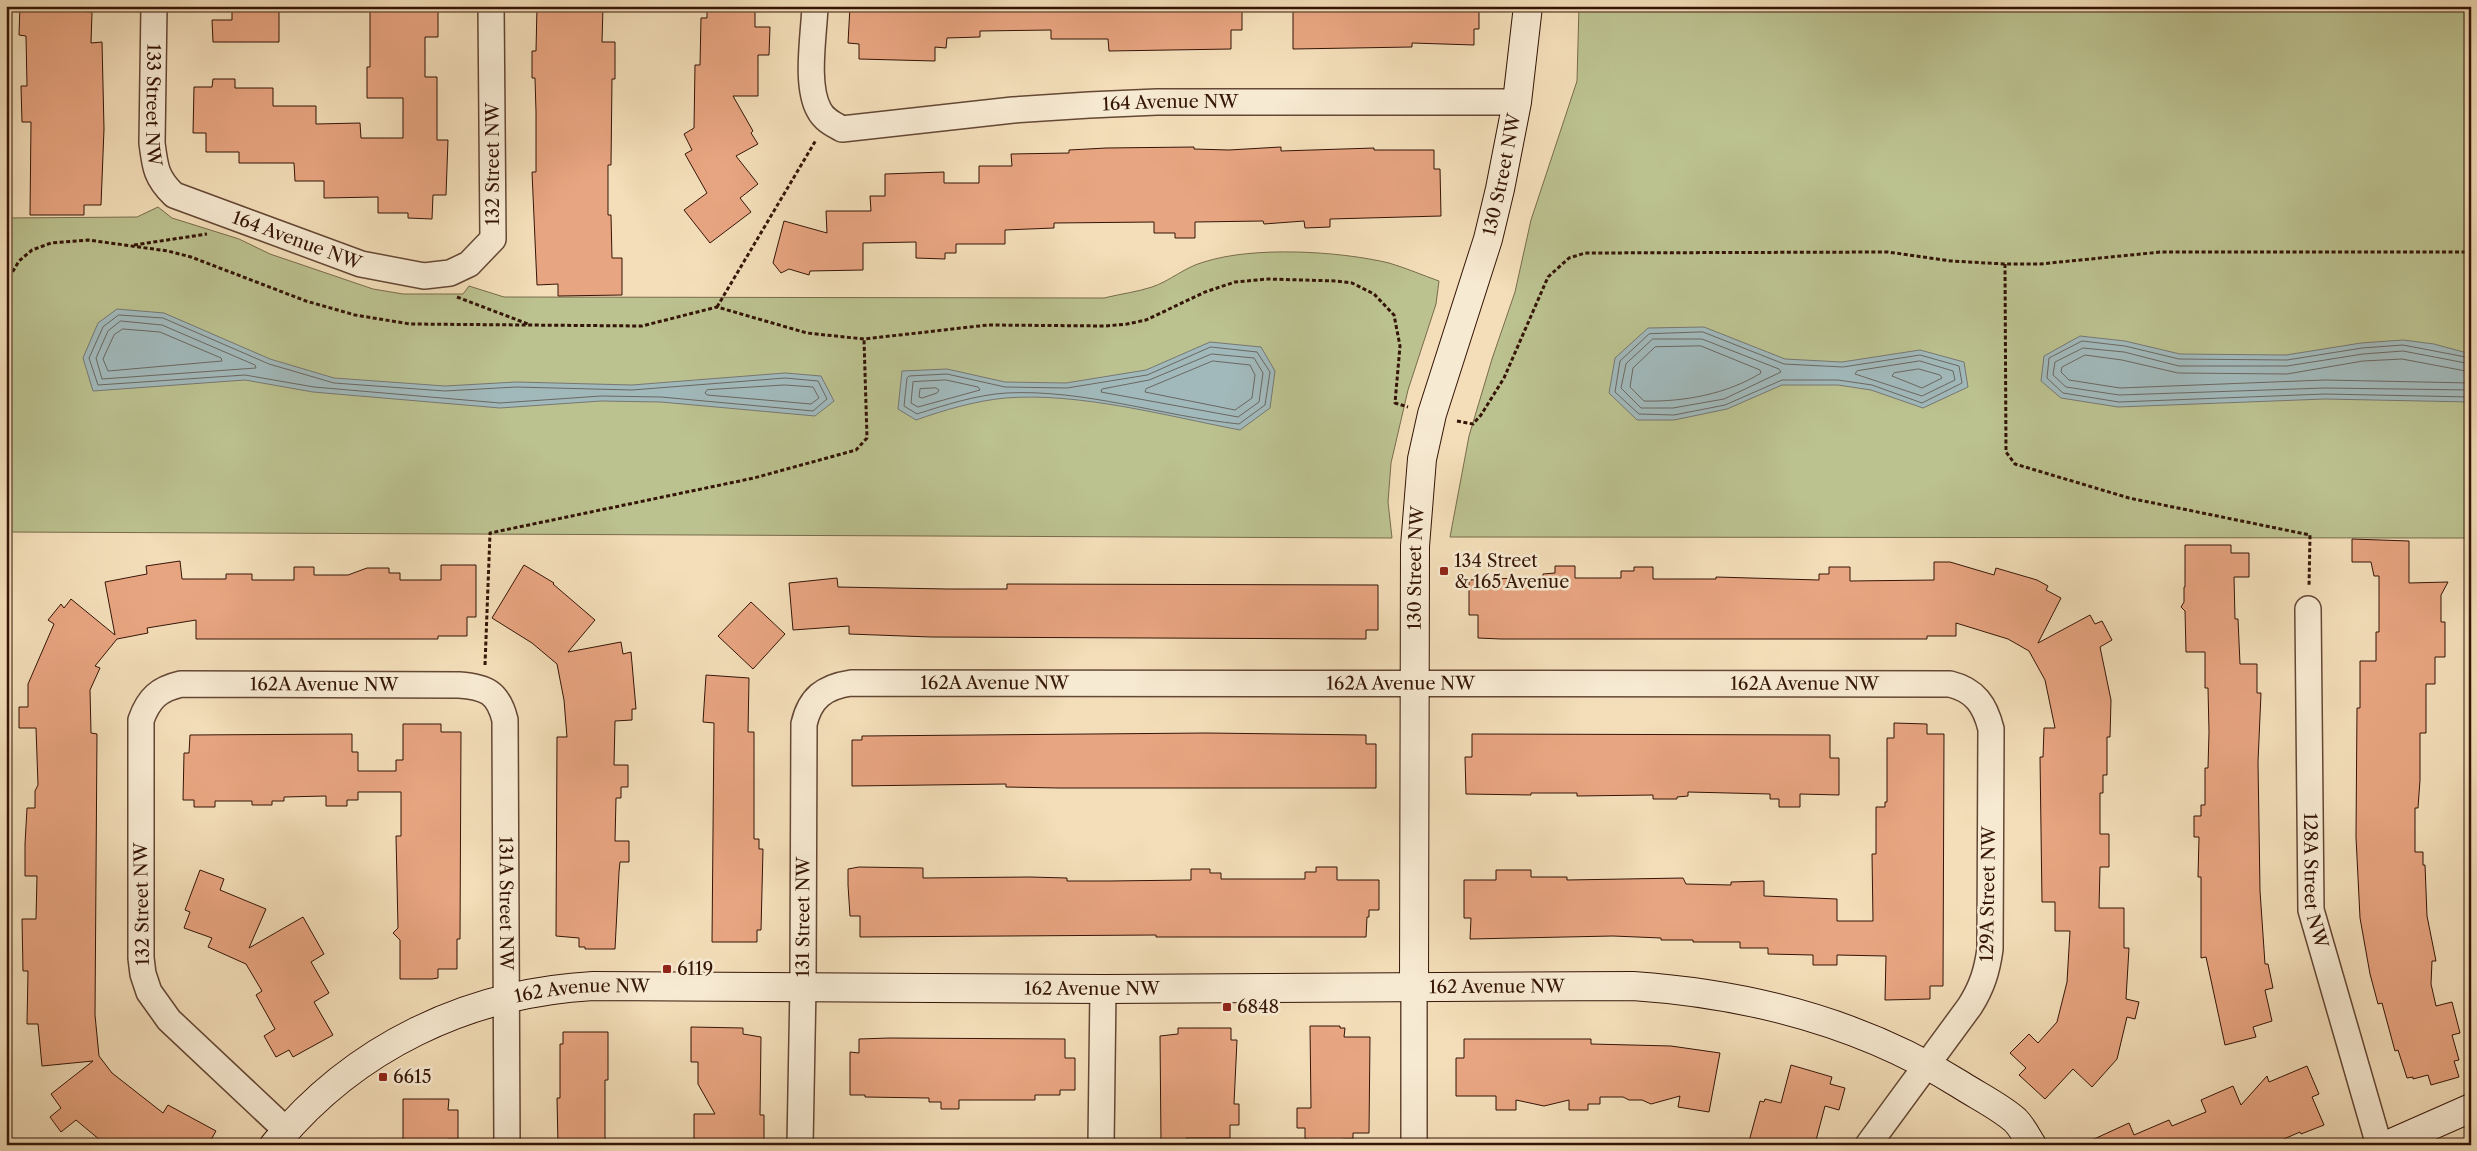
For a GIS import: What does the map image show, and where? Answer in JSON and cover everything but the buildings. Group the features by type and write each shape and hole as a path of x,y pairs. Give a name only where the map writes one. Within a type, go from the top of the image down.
{"street":[{"name":"133 Street NW","path":"154,6 152,143 154,163 160,182 174,195"},
{"name":"132 Street NW","path":"425,276 450,273 470,264 493,239 491,6"},
{"path":"815,6 813,91 818,109 827,121"},
{"name":"130 Street NW","path":"1414,1145 1417,501 1422,459 1432,414 1488,239 1500,189 1517,102 1528,6"},
{"name":"164 Avenue NW","path":"827,121 842,130 860,129 1013,110 1157,102 1517,102"},
{"name":"164 Avenue NW","path":"174,195 361,264 425,276"},
{"name":"128A Street NW","path":"2308,609 2311,910 2379,1145"},
{"name":"162A Avenue NW","path":"819,693 840,684 851,683 1950,684 1962,687 1978,698"},
{"name":"162A Avenue NW","path":"154,695 166,687 181,684 459,685 488,691"},
{"name":"131A Street NW","path":"488,691 499,703 505,720 507,1145"},
{"name":"131 Street NW","path":"800,1145 804,724 807,711 819,693"},
{"name":"132 Street NW","path":"154,695 146,707 141,720 141,958 143,974 150,992 169,1020 280,1137"},
{"name":"129A Street NW","path":"1868,1145 1970,1006 1982,988 1988,968 1990,949 1991,729 1986,710 1978,698"},
{"name":"162 Avenue NW","path":"280,1137 342,1077 393,1043 435,1022 468,1009 539,990 593,986 1103,989 1633,986 1681,990 1779,1007 1834,1023 1927,1064 2015,1121 2032,1145"},
{"path":"1101,1145 1103,989"},
{"path":"2387,1145 2471,1108"}],"path":[{"path":"717,308 827,121"},
{"path":"131,245 210,234"},
{"path":"6,282 19,261 32,250 51,243 88,240 131,245 191,257 306,301 378,320 437,326 642,326 717,308 807,333 864,339 988,325 1106,326 1127,324 1146,320 1212,289 1235,282 1268,279 1336,281 1352,284 1374,294 1394,315 1400,346 1395,403 1473,424 1481,415 1504,378 1548,277 1559,264 1569,258 1585,253 1888,252 1969,262 2040,264 2135,253 2161,252 2471,252"},
{"path":"2005,264 2006,452 2015,464 2129,498 2310,535 2308,609"},
{"path":"425,276 440,290 531,326"},
{"path":"488,691 490,533 754,478 856,450 867,438 864,339"}],"green space":[{"path":"1579,6 2471,6 2471,538 1450,537 1469,436 1492,359 1515,292 1531,220 1577,81"},
{"path":"158,207 172,218 239,239 270,254 373,289 403,294 463,294 469,286 504,297 1104,298 1152,287 1190,267 1204,262 1224,257 1271,252 1321,253 1369,259 1389,263 1439,281 1436,304 1408,390 1391,463 1388,502 1392,538 6,532 6,218 137,217"}],"water":[{"path":"117,309 164,313 270,359 334,378 445,386 516,382 632,385 785,373 821,376 834,401 815,416 661,402 601,401 500,408 313,392 245,380 93,391 83,358 98,323"},
{"path":"1704,327 1785,359 1842,362 1920,350 1964,362 1968,387 1923,408 1871,390 1838,385 1782,385 1727,409 1674,420 1637,420 1609,393 1615,358 1648,328"},
{"path":"2080,336 2125,341 2180,354 2286,355 2361,343 2403,340 2434,344 2471,354 2471,402 2325,399 2118,407 2061,398 2041,381 2044,356"},
{"path":"1210,342 1261,347 1275,371 1270,408 1240,430 1153,412 1063,398 994,399 960,406 916,420 898,409 902,371 947,369 1005,382 1066,383 1146,370"}],"place":[{"name":"134 Street & 165 Avenue","path":"1444,571"},
{"name":"6119","path":"667,969"},
{"name":"6848","path":"1227,1007"},
{"name":"6615","path":"383,1077"}]}
